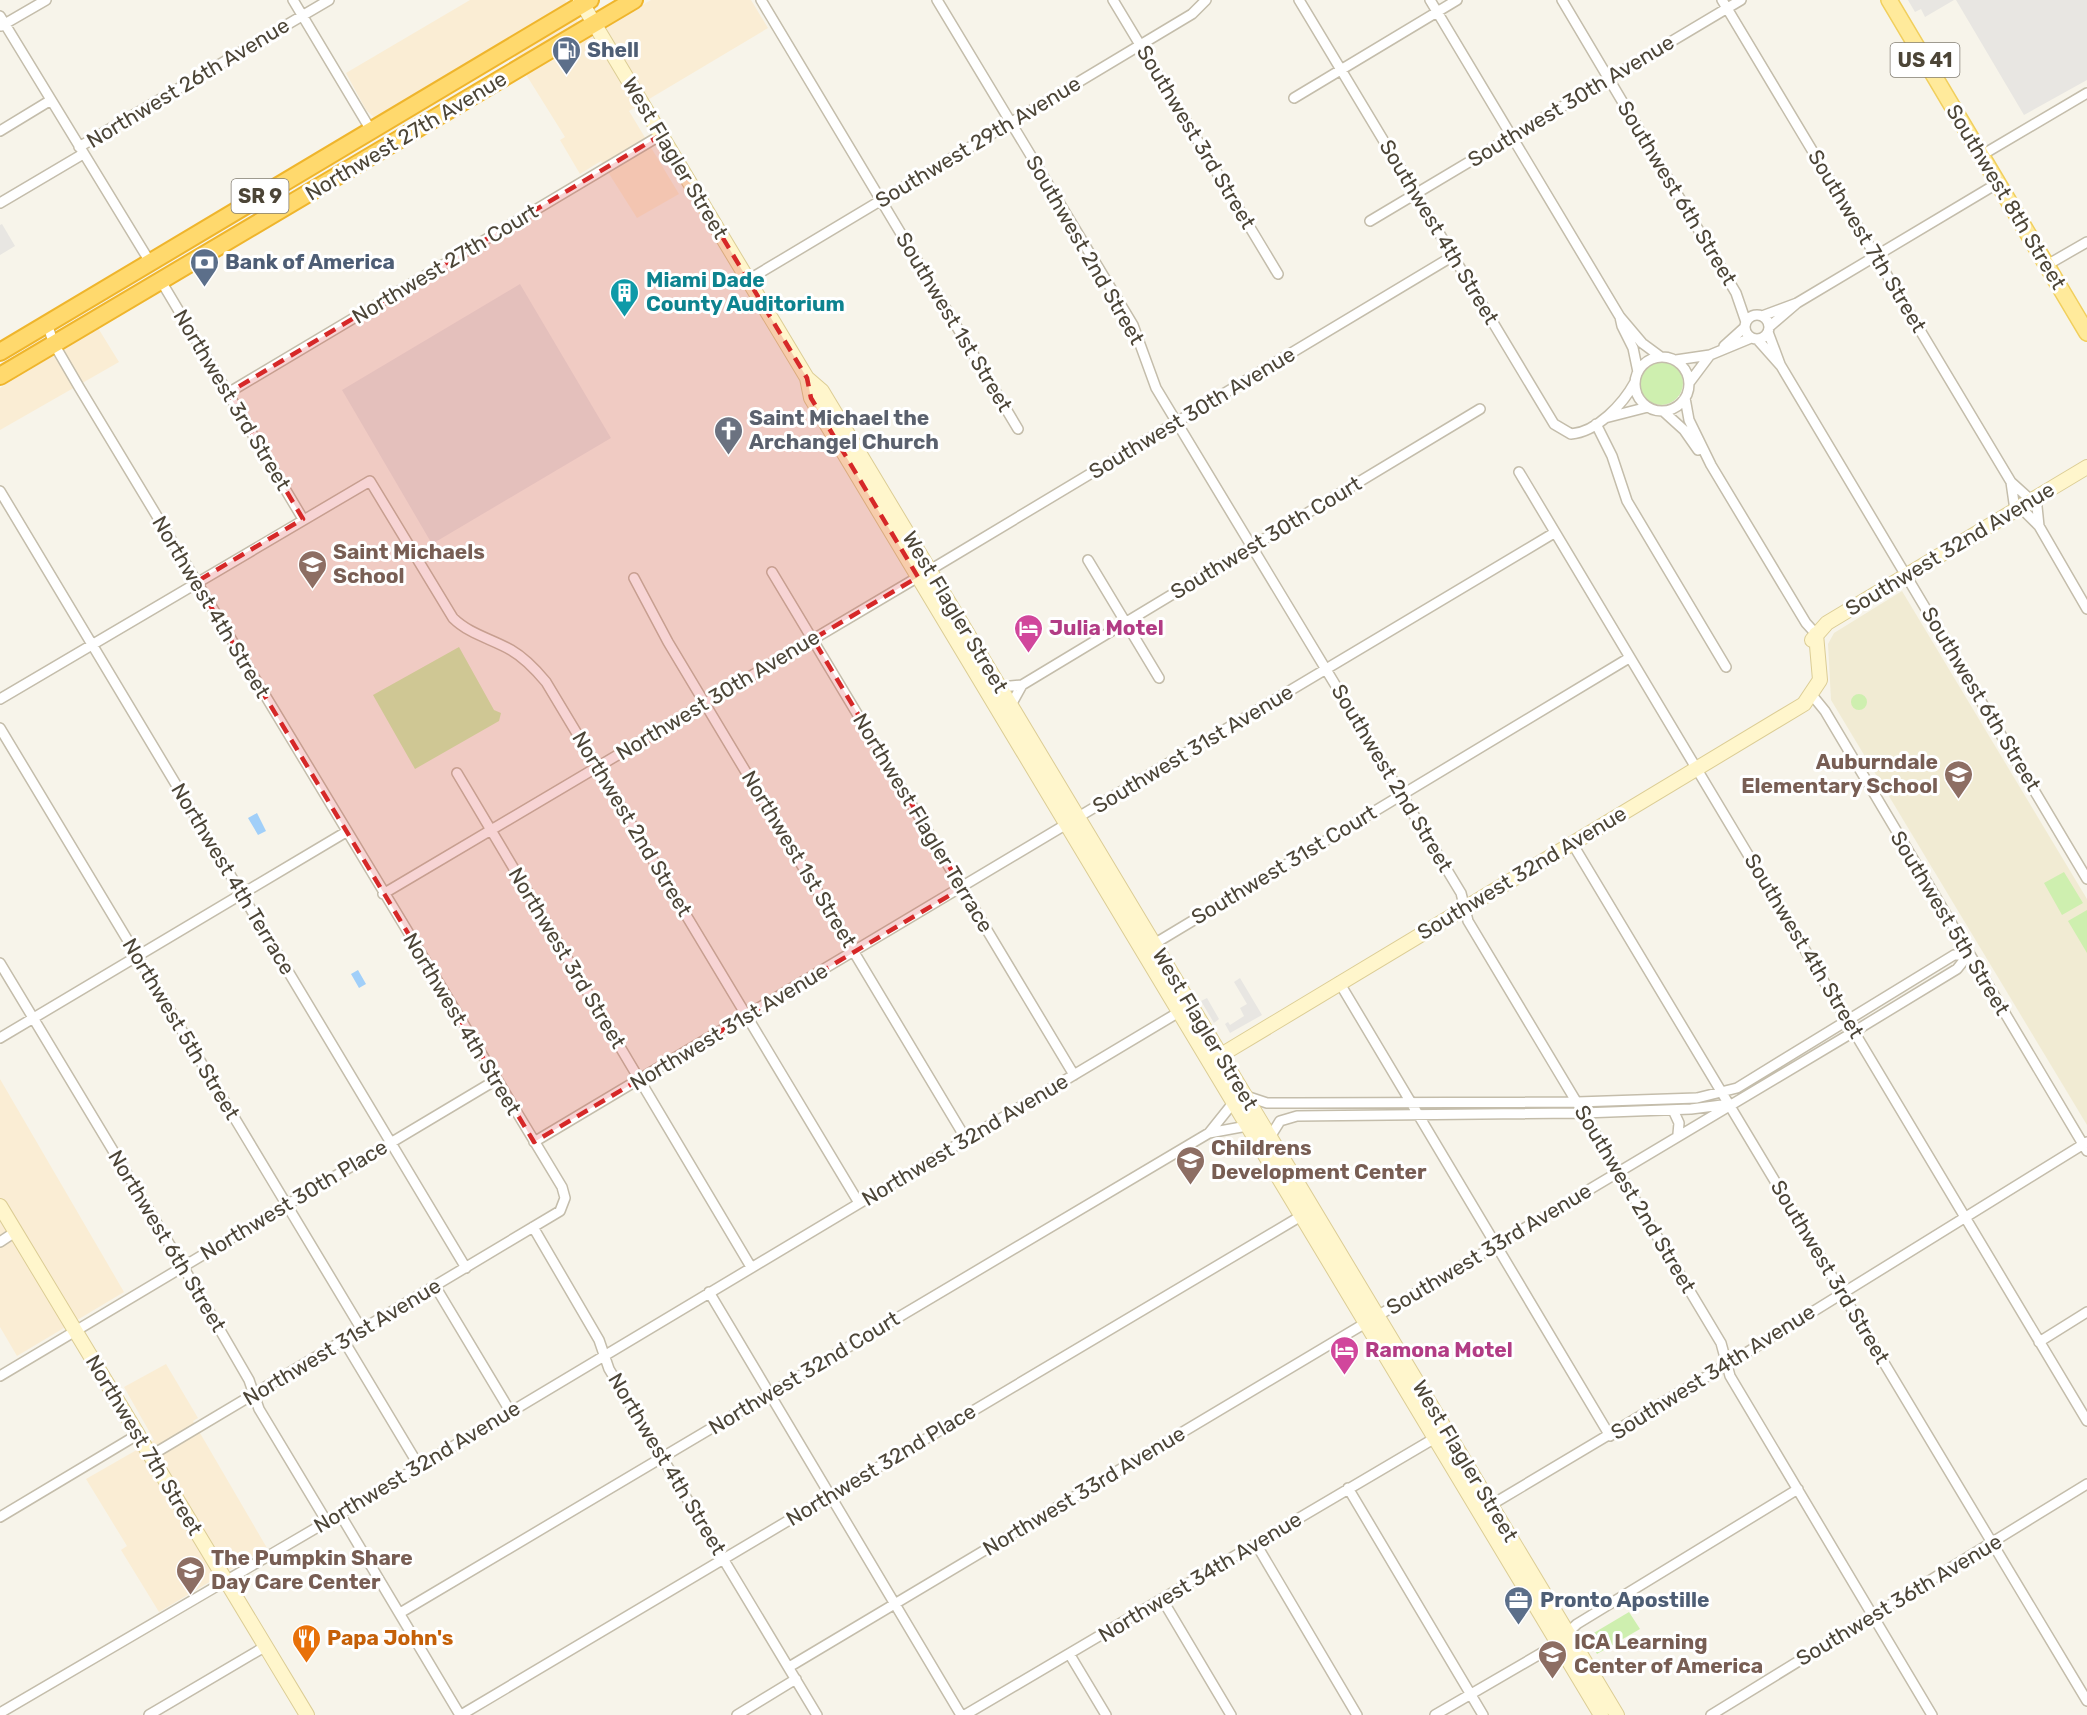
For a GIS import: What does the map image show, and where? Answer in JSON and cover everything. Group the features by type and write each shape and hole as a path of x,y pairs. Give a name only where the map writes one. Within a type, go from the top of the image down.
{"highway":[{"name":"SR 9","path":"594,24 634,0"},
{"name":"Northwest 27th Avenue","path":"0,352 223,218 372,132 584,2"},
{"name":"Northwest 27th Avenue","path":"0,376 594,24"},
{"path":"365,160 372,132 395,143"},
{"path":"161,281 165,264 218,230 223,218"},
{"path":"94,321 108,303 144,280 150,269 150,262"}],"main road":[{"name":"Southwest 8th Street","path":"1889,0 2087,333"},
{"name":"West Flagler Street","path":"584,2 594,24 807,378 822,391 869,470 924,574 1073,822 1154,944 1221,1055 1248,1126 1302,1216 1491,1505 1601,1715"},
{"name":"West Flagler Street","path":"807,378 811,398 845,456 1011,705 1073,822 1217,1076 1270,1137 1435,1438 1562,1637 1617,1715"},
{"path":"845,456 869,470"},
{"name":"Southwest 32nd Avenue","path":"1815,634 1827,622 2087,467"},
{"path":"1814,690 1820,680 1815,634"},
{"name":"Southwest 32nd Avenue","path":"1221,1055 1802,705 1814,690"},
{"path":"1179,1012 1185,996"},
{"path":"1217,1076 1221,1055"},
{"name":"Northwest 7th Street","path":"0,1206 306,1715"}],"street":[{"path":"46,0 2,22 150,262"},
{"path":"293,0 372,132"},
{"name":"Northwest 26th Avenue","path":"0,203 329,0"},
{"name":"Southwest 1st Street","path":"761,0 1018,429"},
{"name":"Southwest 2nd Street","path":"937,0 1132,325 1151,378 1461,893 1468,921 1721,1343 1730,1376 1932,1715"},
{"name":"Southwest 3rd Street","path":"1113,0 1278,274"},
{"name":"Southwest 29th Avenue","path":"748,280 1192,14 1206,0"},
{"name":"Southwest 4th Street","path":"1299,0 1554,424 1570,434 1582,432 1596,423"},
{"path":"1430,0 1620,317 1642,343 1661,357 1676,360 1710,355"},
{"path":"1294,98 1457,0"},
{"name":"Southwest 6th Street","path":"1562,0 1736,292 1745,324 1754,339 1781,366"},
{"name":"Southwest 30th Avenue","path":"1370,221 1513,137 1725,4 1741,0"},
{"name":"Southwest 7th Street","path":"1725,4 2087,609"},
{"path":"1982,155 2087,93"},
{"path":"0,131 51,100"},
{"name":"Northwest 27th Court","path":"228,393 661,135"},
{"path":"1723,347 1754,339 1768,330 1797,303 1998,183"},
{"path":"2047,265 2087,242"},
{"name":"Southwest 30th Avenue","path":"924,574 1453,256"},
{"name":"Northwest 3rd Street","path":"161,281 303,519"},
{"name":"Southwest 6th Street","path":"1736,292 1760,315 1781,366 2086,876"},
{"path":"1797,303 1760,315 1745,324 1723,347 1710,355 1689,383 1685,398 1691,426 1711,465 1815,634"},
{"path":"1620,317 1622,326 1634,348 1639,398 1648,407"},
{"name":"Northwest 4th Street","path":"47,324 54,344 566,1198 560,1211 533,1227 599,1340 609,1369 817,1715"},
{"path":"1605,418 1627,396 1646,362 1661,357"},
{"path":"1676,360 1686,371 1689,383"},
{"path":"1663,411 1676,408 1685,398"},
{"path":"1711,465 1703,458 1684,430 1663,411 1648,407 1605,418 1596,423 1612,456 1627,501 1726,668"},
{"name":"Southwest 30th Court","path":"1000,687 1022,685 1480,409"},
{"name":"Southwest 4th Street","path":"1519,472 2087,1421"},
{"name":"Northwest 2nd Street","path":"303,519 370,481 453,618 471,632 513,651 530,664 552,692 598,767 859,1203"},
{"name":"Southwest 7th Street","path":"2011,482 2038,526"},
{"name":"Northwest 4th Terrace","path":"0,491 466,1268"},
{"path":"0,699 303,519"},
{"name":"Southwest 31st Avenue","path":"1073,822 1554,533"},
{"path":"1088,560 1160,678"},
{"name":"Northwest Flagler Terrace","path":"772,572 1074,1075"},
{"name":"Northwest 30th Avenue","path":"383,894 924,574"},
{"name":"Northwest 1st Street","path":"634,578 705,704 966,1139"},
{"name":"Southwest 31st Court","path":"1154,944 1629,658"},
{"name":"Southwest 30th Court","path":"1011,705 1022,685"},
{"name":"Southwest 5th Street","path":"1814,690 2085,1146"},
{"name":"Northwest 5th Street","path":"0,728 362,1330"},
{"name":"Northwest 3rd Street","path":"457,773 751,1267"},
{"name":"Northwest 31st Avenue","path":"534,1142 1073,822"},
{"path":"0,1038 346,832"},
{"name":"Southwest 3rd Street","path":"1572,843 2087,1701"},
{"path":"1240,1100 1272,1103 1577,1102 1696,1098 1722,1094 1737,1088 1954,955 1969,954"},
{"name":"Southwest 33rd Avenue","path":"1372,1320 1678,1134 1957,969 1969,954"},
{"name":"Northwest 6th Street","path":"0,963 249,1380 259,1409 327,1522"},
{"path":"1339,982 1610,1436"},
{"name":"Northwest 32nd Avenue","path":"0,1713 327,1522 604,1354 1179,1012"},
{"name":"Northwest 30th Place","path":"0,1376 496,1080"},
{"name":"Northwest 32nd Court","path":"400,1613 1209,1132 1240,1100"},
{"path":"1270,1137 1280,1121 1290,1117 1583,1113 1673,1110 1729,1104"},
{"path":"1673,1110 1679,1123 1678,1134"},
{"name":"Northwest 32nd Court","path":"1209,1132 1248,1126"},
{"name":"Southwest 34th Avenue","path":"1491,1505 1610,1436 1965,1216 2085,1146"},
{"name":"Northwest 32nd Place","path":"461,1715 1302,1216"},
{"name":"Northwest 31st Avenue","path":"150,1456 533,1227"},
{"path":"0,1242 15,1232"},
{"path":"435,1286 510,1411"},
{"path":"709,1292 963,1715"},
{"path":"2039,1342 2087,1312"},
{"name":"Northwest 33rd Avenue","path":"789,1667 1372,1320"},
{"path":"344,1341 419,1466"},
{"path":"0,1517 137,1436"},
{"name":"Northwest 34th Avenue","path":"963,1715 1070,1655 1435,1438"},
{"name":"Southwest 36th Avenue","path":"1711,1715 2087,1484"},
{"path":"1348,1488 1483,1715"},
{"path":"1435,1715 1798,1489"},
{"path":"340,1514 461,1715"},
{"path":"1256,1544 1357,1715"},
{"path":"1162,1599 1232,1715"},
{"path":"149,1715 266,1647"},
{"path":"1070,1655 1106,1715"},
{"path":"737,1715 796,1679"}],"highlighted area":[{"path":"661,135 807,378 811,398 918,577 813,639 962,888 534,1142 196,582 303,519 228,393"}],"shaded area":[{"path":"470,0 565,0 587,37 651,0 751,0 768,28 629,111 679,194 637,218 601,161 580,174 560,140 565,137 505,41 376,119 366,110 346,73"},
{"path":"1908,0 1954,0 1925,17 1921,9 1915,12"},
{"path":"1956,0 2087,0 2087,80 2024,115"},
{"path":"2,224 15,246 0,255 0,225"},
{"path":"520,284 611,438 432,544 342,390"},
{"path":"98,328 119,362 0,430 0,388"},
{"name":"Auburndale Elementary School","path":"1902,591 2087,899 2087,1125 1831,700 1828,644 1834,633"},
{"path":"1240,978 1262,1015 1230,1033 1225,1024 1228,1022 1230,1025 1244,1016 1240,1008 1247,1004 1234,982"},
{"path":"1207,998 1219,1019 1214,1023 1201,1001"},
{"path":"0,1079 124,1292 17,1356 0,1327"},
{"path":"166,1364 198,1418 193,1421 267,1548 159,1612 121,1550 127,1546 86,1479 154,1440 124,1387"}],"green space":[{"path":"1661,361 1677,367 1683,383 1677,399 1661,405 1645,399 1639,383 1645,367"},
{"path":"459,647 494,710 501,713 499,721 415,769 373,695"},
{"path":"1859,694 1865,696 1867,702 1865,708 1859,710 1853,708 1851,702 1853,696"},
{"path":"2064,872 2083,903 2062,915 2044,883"},
{"path":"2087,910 2087,953 2068,921"},
{"path":"1629,1612 1640,1629 1597,1654 1587,1637"}],"water":[{"path":"257,813 266,831 258,835 248,818"},
{"path":"358,970 366,984 359,988 351,974"}],"place":[{"name":"Shell","path":"566,76"},
{"name":"Bank of America","path":"204,288"},
{"name":"Miami Dade County Auditorium","path":"625,318"},
{"name":"Saint Michael the Archangel Church","path":"728,456"},
{"name":"Saint Michaels School","path":"312,590"},
{"name":"Julia Motel","path":"1028,654"},
{"name":"Auburndale Elementary School","path":"1959,800"},
{"name":"Childrens Development Center","path":"1190,1186"},
{"name":"Ramona Motel","path":"1344,1376"},
{"name":"The Pumpkin Share Day Care Center","path":"190,1596"},
{"name":"Pronto Apostille","path":"1519,1626"},
{"name":"Papa John's","path":"306,1664"},
{"name":"ICA Learning Center of America","path":"1553,1680"}]}
